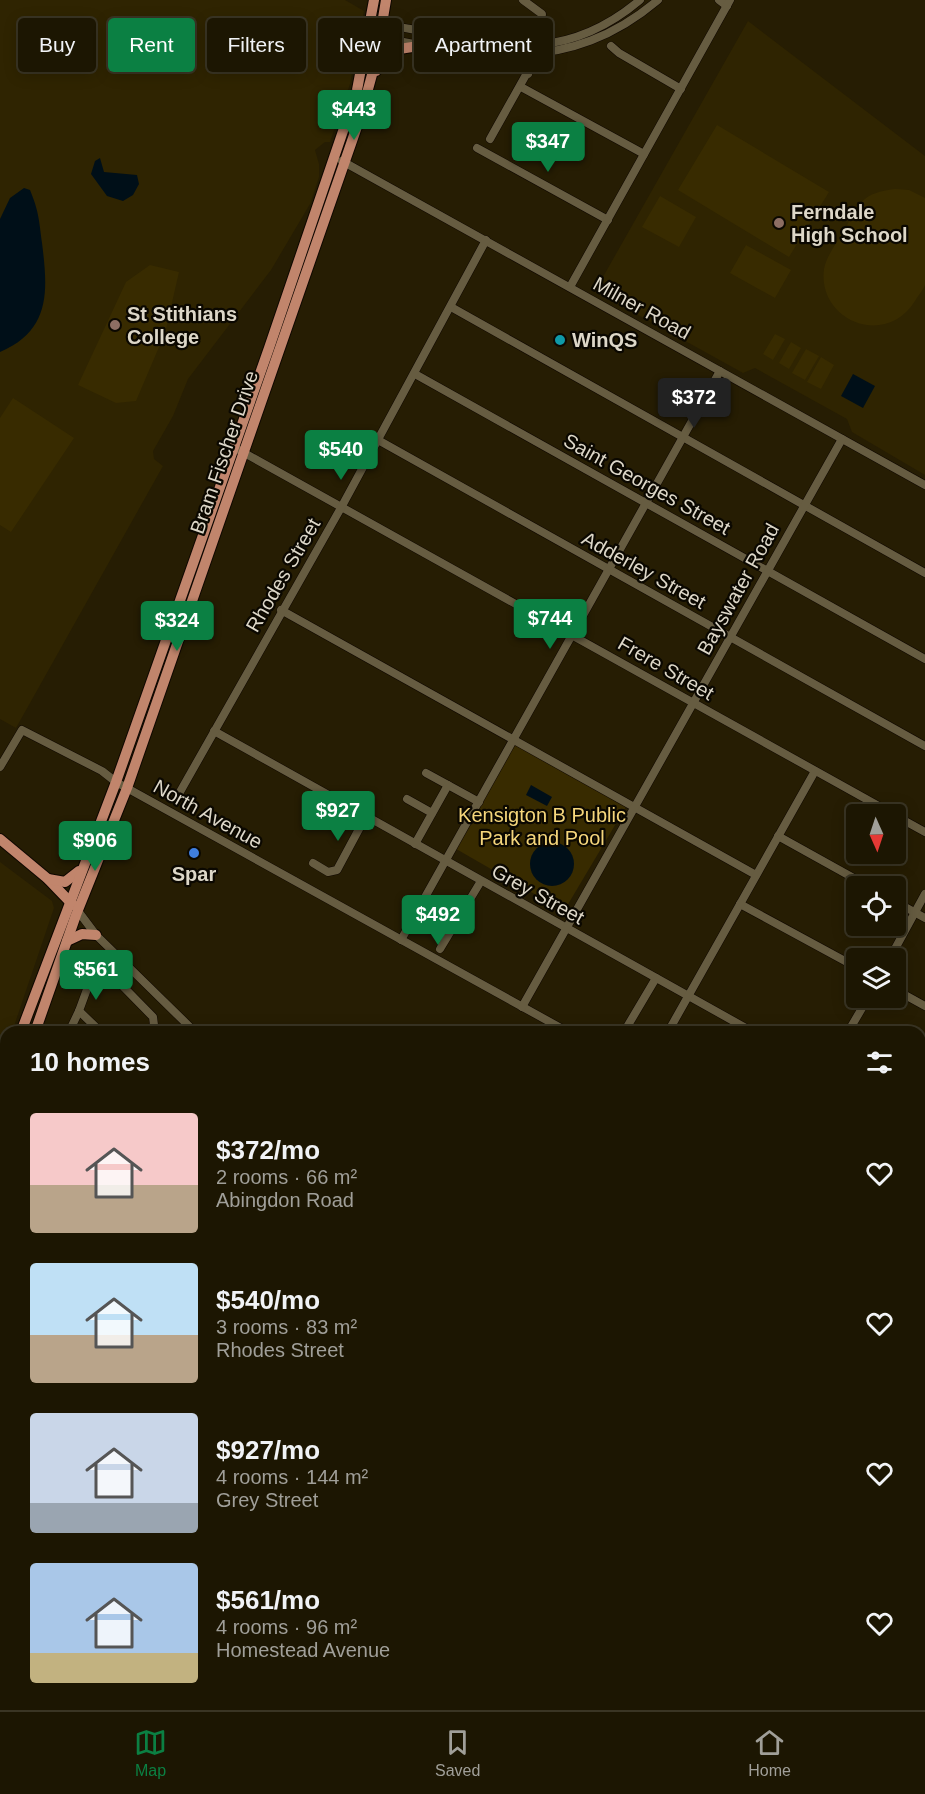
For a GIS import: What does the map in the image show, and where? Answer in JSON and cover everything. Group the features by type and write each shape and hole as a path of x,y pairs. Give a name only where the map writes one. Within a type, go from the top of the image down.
{"main road":[{"name":"Bram Fischer Drive","path":"374,0 376,18"},
{"name":"Bram Fischer Drive","path":"379,18 386,0"},
{"path":"371,82 382,61 393,50 414,47"},
{"name":"Bram Fischer Drive","path":"38,1026 77,913 127,789 238,449 338,159 363,72"},
{"name":"Bram Fischer Drive","path":"338,159 371,82 372,72"},
{"name":"Bram Fischer Drive","path":"23,1026 116,782 238,449"},
{"path":"0,839 48,879 68,904"},
{"path":"0,847 77,913"},
{"path":"48,879 65,882 81,869"},
{"path":"67,941 82,934 96,935"}],"street":[{"path":"523,0 542,14 541,18"},
{"path":"553,42 588,33 616,19 640,0"},
{"path":"553,51 596,40 636,17 658,0"},
{"path":"570,286 728,3 719,0"},
{"path":"611,46 681,89"},
{"path":"490,139 528,74"},
{"path":"521,87 644,154"},
{"path":"477,148 608,220"},
{"name":"Milner Road","path":"338,159 925,485"},
{"name":"Rhodes Street","path":"176,799 281,610 342,506 486,240"},
{"path":"451,307 925,573"},
{"path":"401,939 720,371"},
{"name":"Saint Georges Street","path":"415,374 925,659"},
{"name":"Bayswater Road","path":"522,1007 842,439"},
{"name":"Adderley Street","path":"378,440 925,746"},
{"name":"Frere Street","path":"238,449 874,804"},
{"path":"281,610 756,875"},
{"name":"North Avenue","path":"0,767 22,730 102,771 127,789 557,1026"},
{"name":"Grey Street","path":"214,731 742,1026"},
{"path":"671,1026 814,771"},
{"path":"426,773 479,802"},
{"path":"415,844 448,785"},
{"path":"407,799 432,813"},
{"path":"313,863 328,872 337,870 366,816"},
{"name":"Frere Street","path":"906,822 925,832"},
{"path":"778,836 850,876"},
{"path":"440,949 481,881"},
{"path":"895,948 925,894"},
{"path":"740,904 846,962"},
{"path":"906,907 925,918"},
{"path":"77,913 96,935 189,1026"},
{"path":"72,1026 94,970 103,966 153,1017 153,1026"},
{"path":"628,1026 657,978"},
{"path":"906,996 925,1006"},
{"path":"852,1026 862,1008"},
{"path":"79,1011 95,1026"}],"shaded area":[{"name":"St Stithians College","path":"0,0 345,0 364,11 363,18 318,18 318,72 352,72 330,142 325,142 315,150 319,164 319,177 310,204 271,270 188,379 173,416 153,451 154,459 163,466 16,728 0,719"},
{"name":"Ferndale High School","path":"748,21 925,156 925,475 852,432 847,419 755,368 743,373 595,291"},
{"path":"100,158 104,172 137,175 139,184 133,195 123,201 107,196 91,174 95,161"},
{"path":"24,188 30,190 38,216 44,261 45,293 37,320 29,332 17,343 0,352 0,219 10,198"},
{"path":"853,374 875,386 863,408 841,396"},
{"path":"531,785 552,797 547,806 526,795"},
{"path":"552,842 567,849 574,864 567,879 552,886 537,879 530,864 537,849"},
{"path":"0,862 52,901 54,908 14,1026 0,1026"}],"green space":[{"path":"717,125 829,192 789,257 678,190"},
{"path":"895,189 909,190 925,198 925,285 902,315 887,323 871,325 856,322 842,314 831,302 825,287 825,264 863,200 876,193"},
{"path":"660,196 696,217 679,247 642,227"},
{"path":"746,245 791,270 775,298 730,273"},
{"path":"150,265 179,272 165,333 136,401 116,403 78,385 126,282"},
{"path":"775,334 785,339 773,360 763,354"},
{"path":"791,342 801,348 789,369 779,363"},
{"path":"806,349 819,356 805,380 792,373"},
{"path":"821,357 834,365 821,389 807,382"},
{"path":"13,398 74,438 11,532 0,525 0,418"},
{"name":"Kensigton B Public Park and Pool","path":"512,736 627,805 564,911 451,846"}],"place":[{"name":"Ferndale High School","path":"779,223"},
{"name":"St Stithians College","path":"115,325"},
{"name":"WinQS","path":"560,340"},
{"name":"Spar","path":"194,853"}]}
